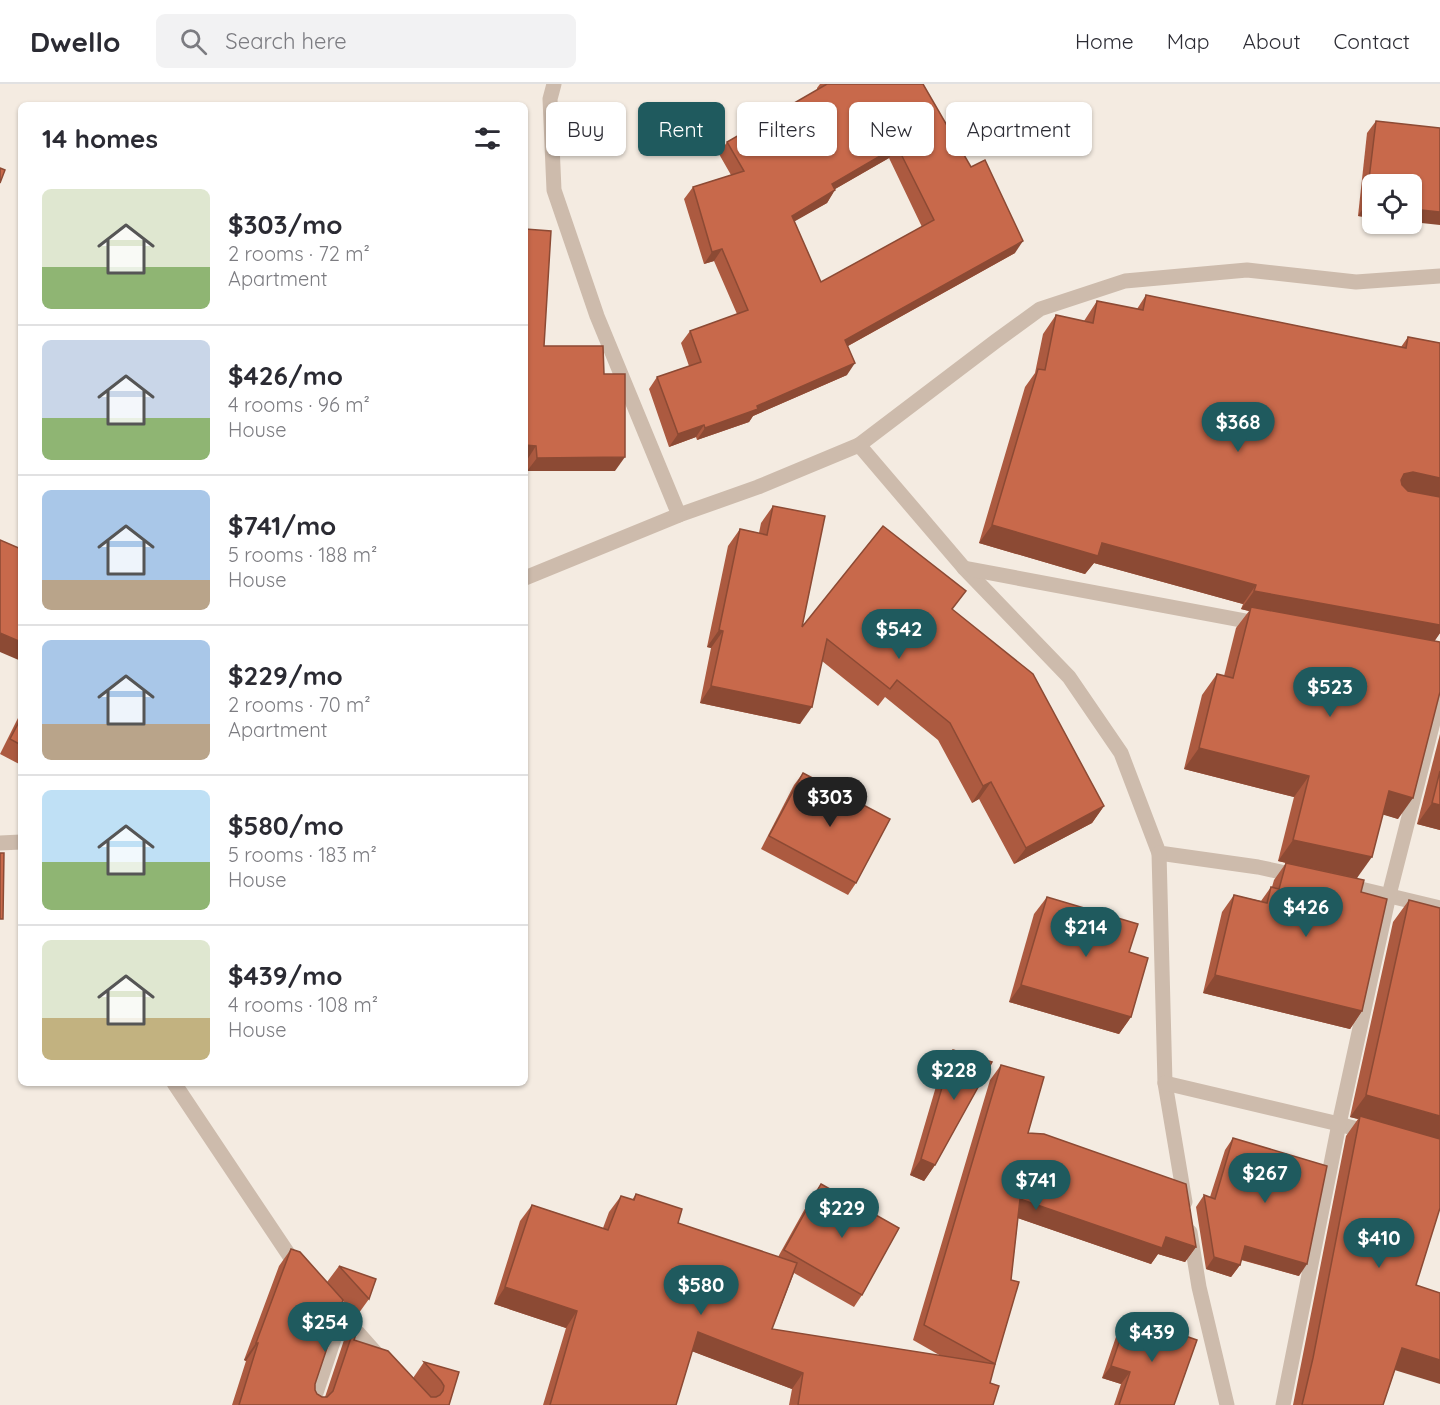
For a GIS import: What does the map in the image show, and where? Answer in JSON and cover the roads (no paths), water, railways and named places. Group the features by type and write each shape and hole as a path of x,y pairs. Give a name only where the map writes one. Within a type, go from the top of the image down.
{"street":[{"path":"554,84 550,99 554,190 597,316 679,515"},
{"path":"528,577 859,445 1040,309 1125,281 1247,270 1356,282 1440,276"},
{"path":"859,445 964,568 1069,677 1122,753 1160,853 1165,1083 1199,1287 1227,1405"},
{"path":"964,568 1280,627"},
{"path":"1283,1405 1339,1124 1389,895 1440,695"},
{"path":"0,843 18,842"},
{"path":"1160,853 1258,867 1313,879"},
{"path":"1335,884 1440,908"},
{"path":"1165,1083 1339,1124 1384,1137"},
{"path":"176,1086 291,1258 393,1372"},
{"path":"312,1405 342,1315"}]}
